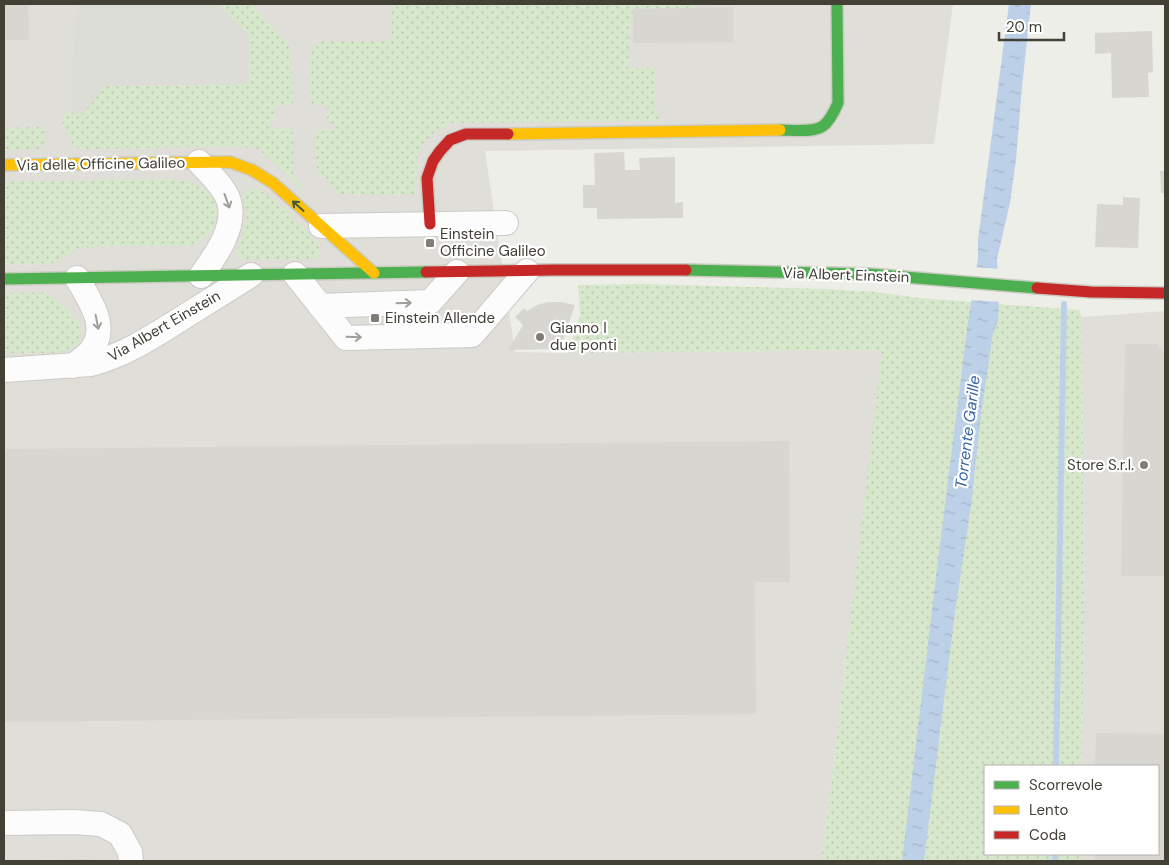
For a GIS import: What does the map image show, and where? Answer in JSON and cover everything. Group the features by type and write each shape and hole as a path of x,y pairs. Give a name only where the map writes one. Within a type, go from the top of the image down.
{"street":[{"path":"430,224 427,178 433,161 450,140 466,134 810,130 823,126 834,113 838,103 837,4"},
{"name":"Via delle Officine Galileo","path":"199,162 214,177 230,204 227,233 201,276"},
{"name":"Via delle Officine Galileo","path":"4,165 230,162 246,167 273,183 374,273"},
{"path":"321,226 506,223"},
{"name":"Via Albert Einstein","path":"4,279 661,270 869,274 1091,292 1165,292"},
{"path":"295,274 346,338 472,335 526,271"},
{"path":"320,306 430,302 457,272"},
{"name":"Via Albert Einstein","path":"4,370 91,364 115,357 157,334 251,275"},
{"name":"Via Albert Einstein","path":"73,366 88,353 96,342 99,332 97,317 76,278"},
{"path":"4,823 74,822 101,824 120,834 130,852 131,861"}],"shaded area":[{"path":"4,4 953,4 934,144 485,151 515,352 883,350 821,861 4,861"},
{"path":"76,4 218,4 249,36 249,84 106,86 82,114 71,113"},
{"path":"1165,311 1165,861 1081,861 1081,855 1159,855 1159,765 1082,765 1084,616 1082,317"}],"green space":[{"path":"218,4 251,4 289,46 291,51 293,102 290,105 277,106 274,117 268,126 269,128 292,130 294,138 293,172 306,194 267,156 256,148 82,149 72,143 62,123 65,113 71,110 71,113 82,113 106,86 249,84 249,36"},
{"path":"392,4 698,4 696,8 633,9 628,68 656,68 655,107 659,112 658,121 451,123 431,135 420,148 416,192 405,195 341,194 318,173 315,136 319,130 335,130 335,125 327,118 328,108 326,106 311,104 310,55 315,46 324,41 392,41"},
{"path":"43,127 45,138 41,149 4,150 4,128"},
{"path":"170,179 187,181 204,189 216,206 217,220 214,227 196,244 186,246 79,248 62,257 56,263 4,265 4,182"},
{"path":"252,188 268,195 294,218 320,246 320,255 310,259 243,260 238,256 237,250 246,219 242,196 245,191"},
{"path":"643,284 829,289 1079,310 1082,317 1084,616 1082,765 984,765 984,855 1081,855 1081,861 821,861 882,350 568,353 580,315 578,285"},
{"path":"42,292 60,303 76,319 81,328 81,337 76,345 57,353 4,353 4,293"}],"water":[{"name":"Torrente Garille","path":"1009,4 1031,4 1016,160 1010,203 997,259 998,322 993,333 981,415 971,506 955,612 924,861 902,861 936,576"}],"pier":[{"path":"974,267 1000,269 1001,302 969,300"}],"building":[{"path":"4,4 28,4 29,40 4,40"},
{"path":"733,7 733,42 633,43 633,9"},
{"path":"1152,31 1153,72 1148,73 1149,97 1112,98 1111,53 1095,54 1095,33"},
{"path":"624,152 625,170 640,170 639,158 675,157 675,203 683,202 683,218 597,219 597,208 583,208 583,185 595,185 594,153"},
{"path":"1160,171 1165,171 1165,193 1161,193"},
{"path":"1123,197 1140,198 1138,248 1095,247 1097,204 1123,205"},
{"name":"Gianno I due ponti","path":"548,302 575,305 560,349 508,350 523,325 515,317 524,308 527,311 537,305"},
{"name":"Store S.r.l.","path":"1125,344 1157,344 1165,354 1165,576 1121,576"},
{"path":"789,441 790,582 755,582 756,714 4,722 4,449"},
{"path":"1096,733 1165,734 1165,861 1094,861 1094,855 1159,855 1159,765 1095,765"},
{"path":"94,859 94,861 22,861 22,860"}],"waterway":[{"path":"1056,765 1064,304"},
{"path":"1055,855 1055,861"}],"traffic: fast":[{"path":"780,130 802,131 819,128 828,121 837,106 837,4"},
{"path":"686,270 869,274 1037,288"},
{"path":"4,279 426,272"}],"traffic: slow":[{"path":"508,134 780,130"},
{"path":"4,165 230,162 252,170 273,183 374,273"}],"traffic: jam":[{"path":"430,224 427,178 433,161 440,151 450,140 466,134 508,134"},
{"path":"426,272 686,270"},
{"path":"1037,288 1091,292 1165,293"}],"place":[{"name":"Einstein Officine Galileo","path":"430,243"},
{"name":"Einstein Allende","path":"375,318"},
{"name":"Gianno I due ponti","path":"540,337"},
{"name":"Store S.r.l.","path":"1144,465"}]}
